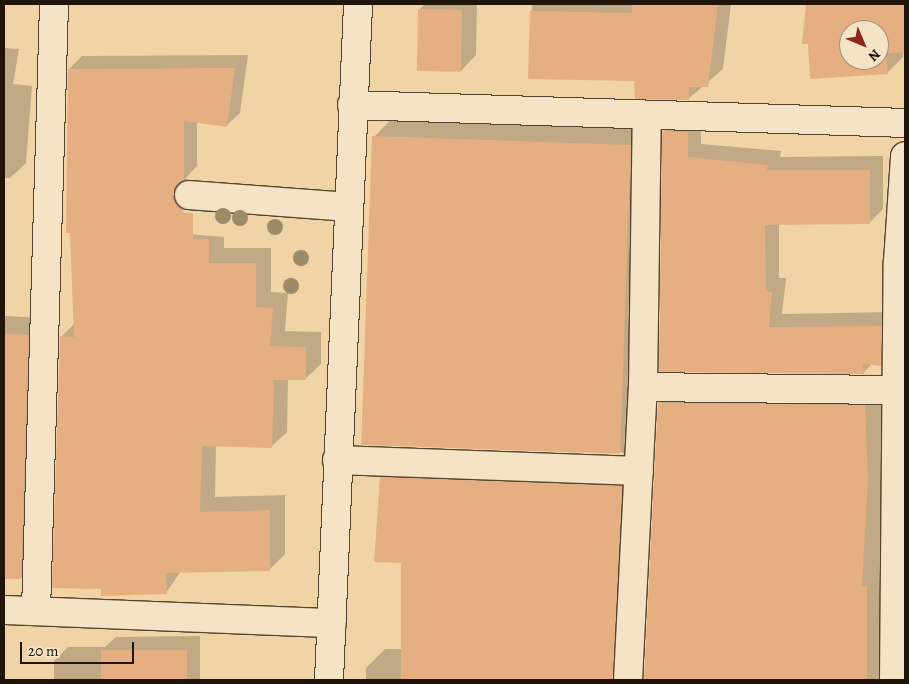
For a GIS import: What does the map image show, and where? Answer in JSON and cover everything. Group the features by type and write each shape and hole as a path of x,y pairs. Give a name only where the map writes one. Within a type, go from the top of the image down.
{"street":[{"path":"36,611 54,4"},
{"path":"329,680 352,106 358,4"},
{"path":"352,106 647,117 905,123"},
{"path":"628,680 643,386 647,117"},
{"path":"894,680 902,390 898,262 905,156"},
{"path":"189,195 349,207"},
{"path":"643,386 902,390"},
{"path":"337,460 639,471"},
{"path":"4,610 332,623"}],"building":[{"path":"632,4 718,4 708,87 689,87 689,100 635,99 634,81 528,79 530,11 632,13"},
{"path":"806,4 905,4 905,52 889,54 889,20 839,20 839,70 888,70 888,74 810,79 808,44 802,44"},
{"path":"418,9 462,10 461,72 417,71"},
{"path":"235,68 227,127 184,121 184,180 173,194 184,213 193,213 193,239 209,239 209,263 256,263 256,307 273,308 270,346 306,347 306,380 274,380 272,448 202,446 200,512 270,510 270,571 166,573 167,594 101,596 101,589 52,588 60,336 74,337 70,233 66,233 68,69"},
{"path":"662,131 688,132 688,157 768,165 767,170 870,170 870,224 765,225 766,291 772,292 769,327 882,326 881,366 863,364 864,374 659,372"},
{"path":"372,136 631,145 620,454 361,445"},
{"path":"4,333 29,335 21,579 4,579"},
{"path":"658,403 865,405 868,478 862,586 867,586 867,680 644,680"},
{"path":"380,477 622,486 613,680 401,680 401,563 374,562"},
{"path":"101,650 187,650 187,680 101,680"}]}
